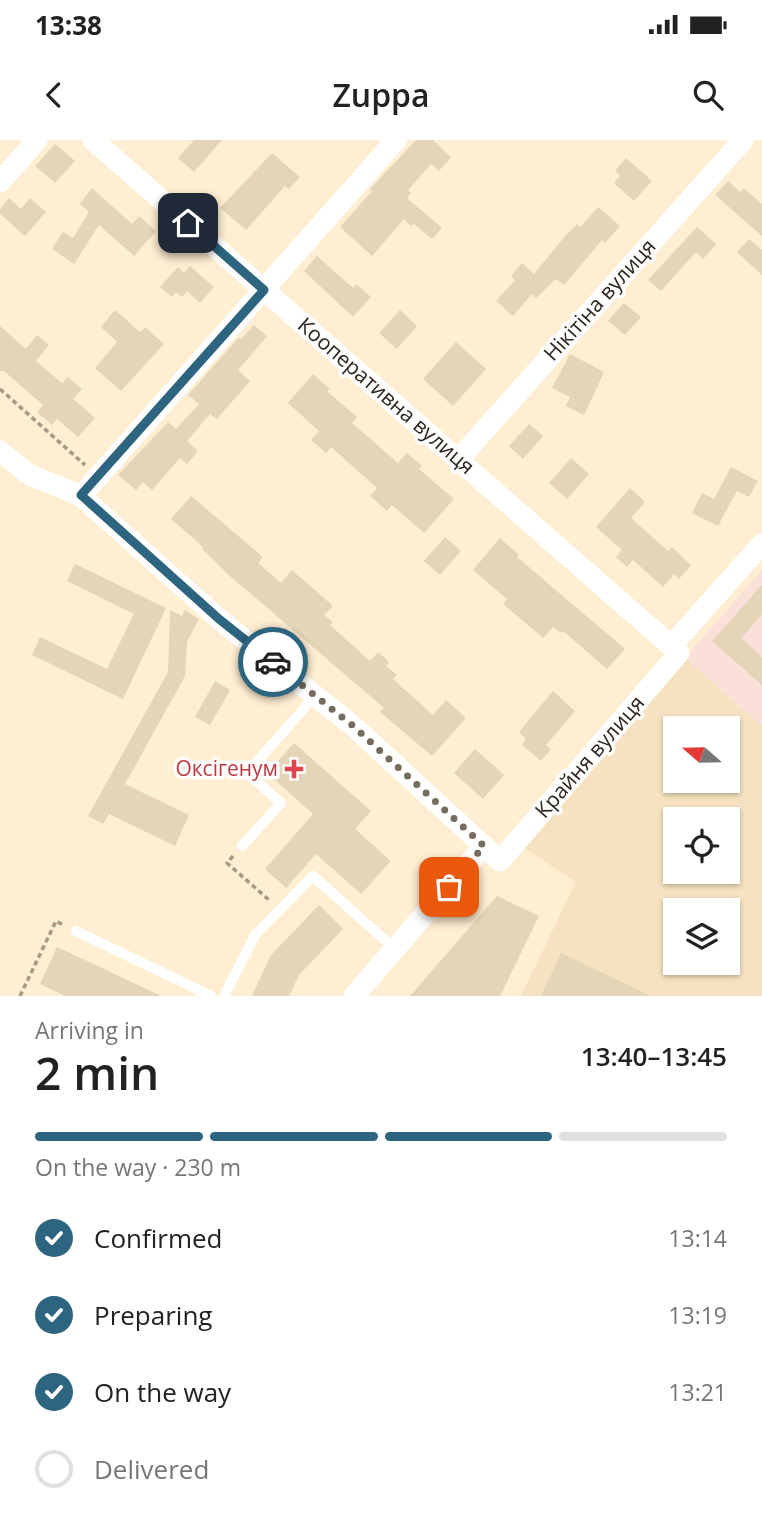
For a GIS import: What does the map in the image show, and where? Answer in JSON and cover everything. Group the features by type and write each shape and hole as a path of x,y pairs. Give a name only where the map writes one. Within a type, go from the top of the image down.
{"street":[{"path":"0,182 37,140"},
{"name":"Кооперативна вулиця","path":"93,140 675,650"},
{"path":"81,495 396,140"},
{"name":"Нікітіна вулиця","path":"458,460 743,140"},
{"path":"0,451 28,474 81,495 219,619 352,725 484,846 354,996"},
{"name":"Крайня вулиця","path":"484,846 500,861 762,544"}],"lane":[{"path":"242,846 281,803 247,773 316,696"},
{"path":"224,996 254,935 313,876 395,949"},
{"path":"76,931 211,996"}],"path":[{"path":"0,390 98,476"},
{"path":"227,863 280,909"},
{"path":"23,995 56,921"}],"shaded area":[{"path":"762,570 762,726 685,658"},
{"path":"685,658 762,726 762,996 521,996 576,882 523,847"}],"building":[{"path":"194,140 222,140 194,172 178,158"},
{"path":"416,140 433,140 451,157 439,171 431,164 408,190 411,193 407,198 442,228 432,239 404,219 372,256 340,227 372,191 370,189"},
{"path":"55,144 75,161 55,183 35,166"},
{"path":"272,153 300,177 289,189 285,186 246,230 220,208"},
{"path":"626,158 652,181 634,201 614,183 620,176 615,171"},
{"path":"728,181 740,192 744,188 762,204 762,236 715,195"},
{"path":"92,188 132,224 139,216 156,231 134,256 99,225 74,264 52,249 63,232 73,238 89,212 80,204"},
{"path":"9,198 21,209 30,198 46,212 25,236 0,214 0,209"},
{"path":"598,207 620,226 605,243 602,240 564,285 556,279 536,298 532,294 513,316 496,301 515,280 511,276 522,263 534,274 566,235 577,224 580,227"},
{"path":"697,227 716,244 703,259 696,252 661,291 648,280"},
{"path":"749,239 762,250 762,275 737,252"},
{"path":"317,256 353,288 356,284 371,297 353,317 304,271"},
{"path":"190,266 214,287 200,303 187,291 182,297 176,292 172,297 160,287 178,267 184,273"},
{"path":"624,303 641,317 625,335 608,321"},
{"path":"115,310 140,332 145,327 164,344 121,391 95,368 117,342 101,327"},
{"path":"400,310 417,326 397,349 379,333"},
{"path":"254,325 267,336 238,370 250,381 217,419 210,414 187,441 198,451 187,464 180,458 152,490 143,482 136,490 118,475 168,422 176,429 199,404 188,395 239,337 241,339"},
{"path":"0,326 26,349 37,335 49,345 36,361 62,383 68,377 82,389 73,399 95,418 78,437 57,419 52,425 37,412 43,405 4,371 0,371"},
{"path":"456,342 486,369 453,406 423,379"},
{"path":"570,354 604,372 584,415 566,406 570,397 552,388"},
{"path":"313,374 330,389 327,391 357,417 352,423 398,463 407,453 422,466 419,469 454,499 424,533 392,505 387,511 370,496 377,488 331,447 326,453 311,440 319,431 288,403"},
{"path":"529,424 543,436 523,459 509,446"},
{"path":"571,458 589,474 567,499 549,483"},
{"path":"731,467 758,481 749,497 737,491 718,526 692,513 702,493 714,499"},
{"path":"630,488 645,502 631,518 668,551 672,547 691,565 679,579 674,574 663,587 633,560 627,567 616,557 622,550 596,527"},
{"path":"191,496 263,557 258,563 281,583 292,570 333,606 324,615 333,622 330,625 370,661 378,652 389,662 386,666 397,675 393,679 433,715 446,700 466,718 432,756 380,712 384,708 230,576 171,519"},
{"path":"445,537 461,551 440,575 424,561"},
{"path":"500,538 519,555 517,557 625,649 607,669 563,631 561,633 553,627 543,638 503,604 507,599 473,570"},
{"path":"75,564 166,608 123,699 32,655 40,637 107,669 134,614 67,581"},
{"path":"762,585 762,615 741,638 762,657 762,685 712,641"},
{"path":"170,610 182,616 185,610 199,619 187,642 185,676 125,784 189,815 175,846 109,814 103,824 88,816 168,672"},
{"path":"215,681 230,690 210,725 195,717"},
{"path":"553,691 575,711 546,745 551,749 541,761 522,745 526,739 519,732"},
{"path":"294,743 371,811 355,829 391,861 361,894 316,854 286,888 265,869 313,814 267,773"},
{"path":"475,749 504,775 483,799 454,773"},
{"path":"497,896 539,916 500,996 410,996"},
{"path":"319,905 343,929 299,975 289,996 252,996 271,955"},
{"path":"57,947 161,996 65,996 40,984"},
{"path":"561,953 651,996 541,996"}],"way so far":[{"path":"273,662 352,725 484,846 449,887"}],"place":[{"name":"Оксігенум","path":"294,769"}],"route":[{"path":"188,223 264,290 81,495 219,619 273,662"}]}
